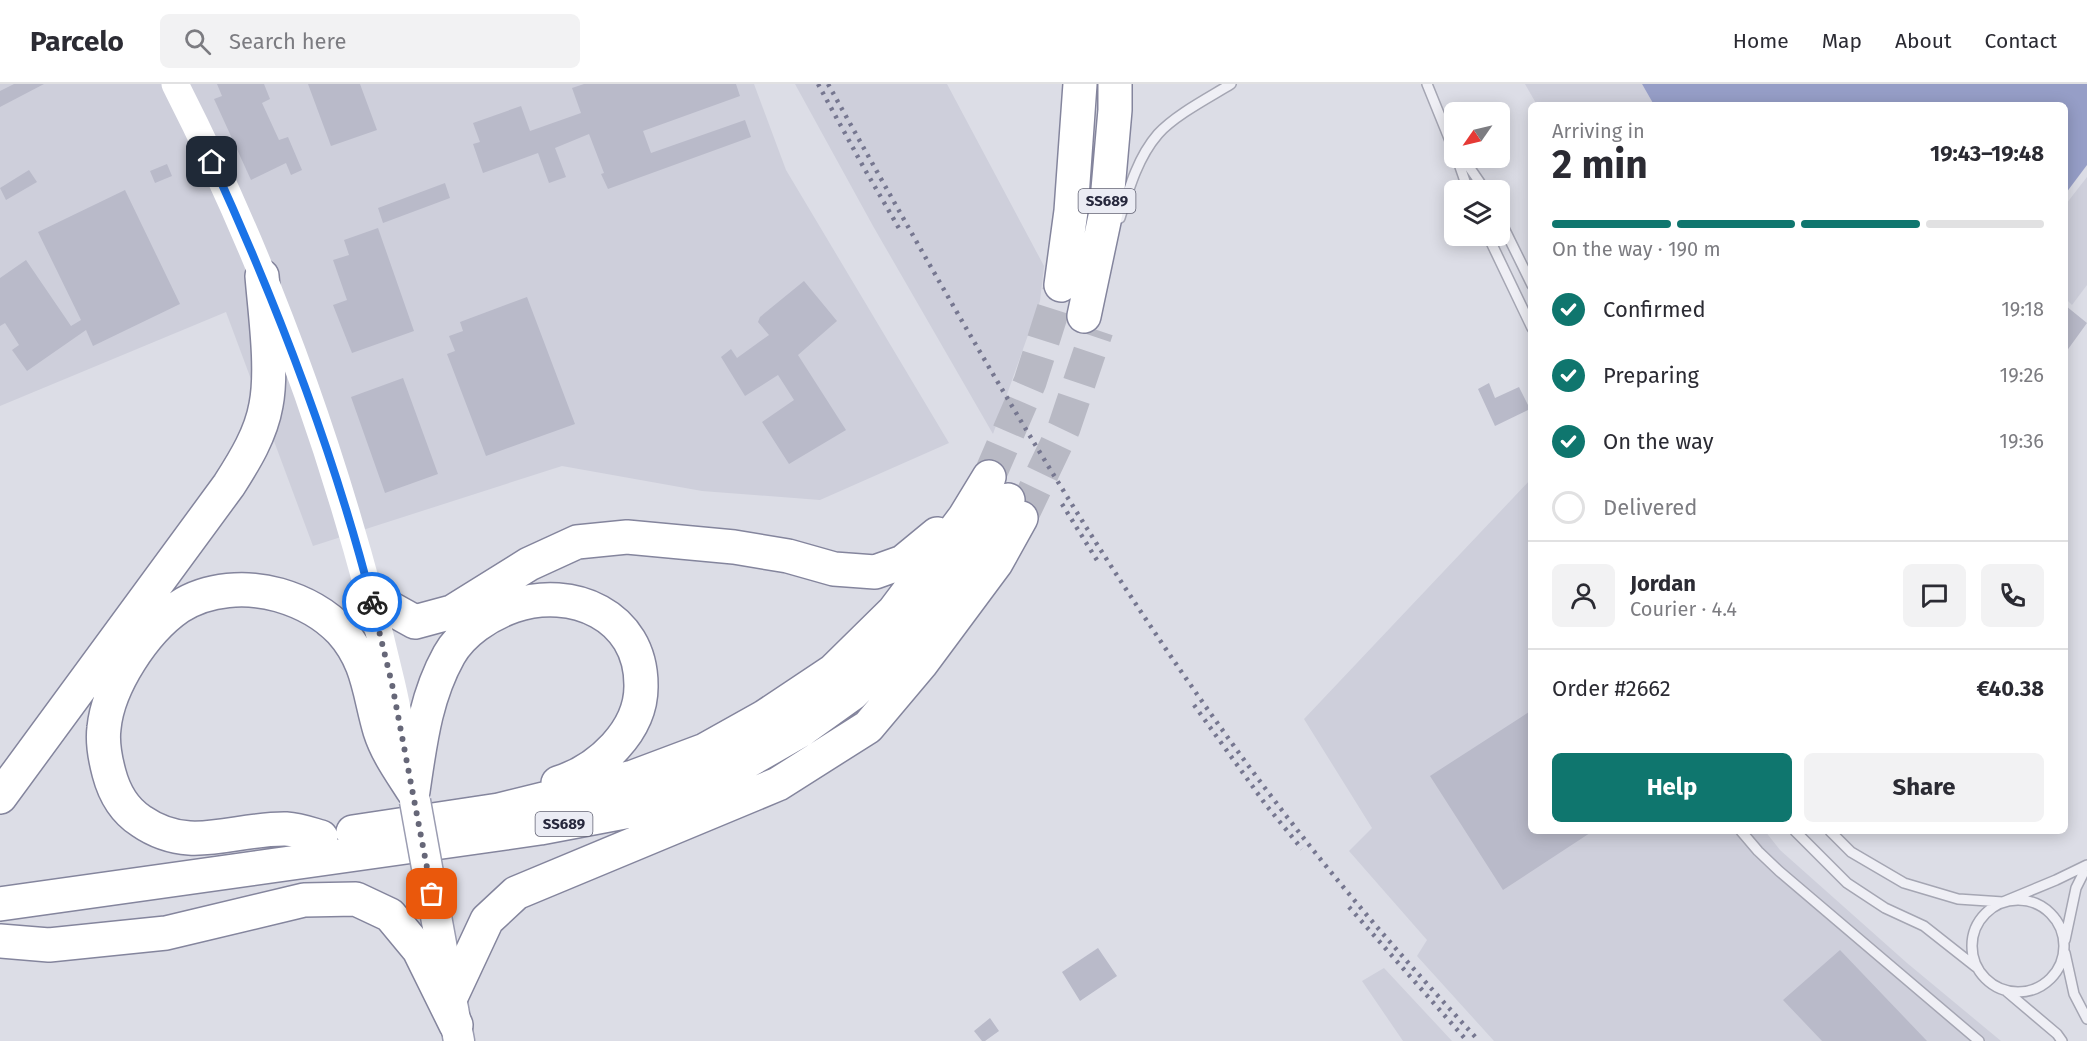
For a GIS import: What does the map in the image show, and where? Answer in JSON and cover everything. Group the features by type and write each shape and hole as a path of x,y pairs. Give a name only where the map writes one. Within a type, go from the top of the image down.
{"highway":[{"name":"SS689","path":"1061,285 1071,211 1080,84"},
{"path":"1115,97 1120,218"},
{"name":"SS689","path":"1115,97 1106,212 1090,323 1120,218"},
{"path":"0,797 244,462 267,404 268,352 262,276"},
{"path":"370,597 416,622 452,612 529,564 578,542 627,537 734,547 788,556 834,569 874,572 903,562 934,537 1006,498"},
{"path":"455,1021 487,920 516,893 778,784 868,727 921,664 996,563 1006,498"},
{"name":"SS689","path":"0,882 499,810 633,777 705,750 765,717 833,671 894,611 964,518 1006,498"},
{"name":"SS689","path":"0,904 540,828 634,810 718,778 800,731 853,693 917,628 976,550 1006,498"},
{"path":"321,837 299,830 284,829 211,839 165,835 139,820 127,810 118,796 111,781 103,744 108,708 121,677 142,644 154,629 180,607 209,594 256,589 289,598 325,617 341,631 360,657 368,675 380,732 386,748 414,796"},
{"path":"414,796 424,719 443,668 458,642 492,616 524,603 544,599 562,599 597,609 626,636 639,667 641,686 632,723 622,739 590,768 571,779 532,791 499,810"},
{"path":"0,941 49,945 166,933 304,900 356,899 390,915 419,950 455,1021"}],"main road":[{"path":"175,84 262,276 319,426 346,512 392,684 455,1021"}],"lane":[{"path":"1120,218 1135,170 1159,133 1194,106 1231,84"},
{"path":"1427,84 1444,123"},
{"path":"1510,240 1528,277"},
{"path":"1493,246 1528,320"},
{"path":"1744,834 1779,871 1979,1041"},
{"path":"1798,834 1847,883 1885,908 1923,926 1978,969 1985,978 2005,990 2057,1034 2062,1041"},
{"path":"1833,834 1851,852 1904,884 1958,899 2003,902 2018,900 2032,902 2046,909 2056,920 2062,933 2074,994 2087,1019"},
{"path":"1978,969 1972,946 1977,924 1984,915 2003,902 2087,866"},
{"path":"2005,990 2026,991 2045,983 2058,968 2076,888 2087,866"}],"shaded area":[{"path":"0,84 754,84 786,170 949,443 820,500 702,491 562,466 313,546 226,312 0,406"},
{"path":"795,84 947,84 1044,266 1040,301 993,434 873,226"},
{"path":"1525,84 1642,84 1652,102 1535,102"},
{"path":"2087,177 2087,285 2072,305 2068,301 2068,201"},
{"path":"1528,482 1528,834 1767,834 1780,850 1907,963 2001,1041 1494,1041 1417,956 1427,940 1349,851 1372,828 1304,719"},
{"path":"1384,968 1452,1041 1403,1041 1362,981"}],"water":[{"path":"1642,84 2087,84 2087,165 2068,190 2068,102 1652,102"}],"building":[{"path":"14,84 44,84 0,107 0,91"},
{"path":"217,84 264,84 270,99 262,103 279,140 288,137 302,170 291,175 286,163 251,180 214,99 222,96"},
{"path":"308,84 360,84 377,130 331,146"},
{"path":"584,84 736,84 740,96 643,131 651,153 745,120 751,137 608,189 589,134 555,148 566,177 549,183 538,153 483,173 473,144 480,142 473,123 521,106 530,131 581,113 572,88"},
{"path":"167,164 172,176 155,183 150,171"},
{"path":"29,170 37,182 6,200 0,188"},
{"path":"445,183 450,198 383,223 378,208"},
{"path":"125,190 180,304 93,346 86,330 27,371 12,350 19,345 5,323 0,326 0,278 26,260 71,326 81,320 38,232"},
{"path":"378,228 414,331 352,353 333,305 347,300 333,260 349,255 344,240"},
{"path":"804,281 837,321 798,355 846,430 789,464 762,422 794,400 778,375 745,396 721,357 731,349 737,358 769,335 758,322 760,317"},
{"path":"527,297 575,424 486,456 447,354 455,351 449,336 463,331 460,322"},
{"path":"2068,308 2087,323 2068,349"},
{"path":"403,378 438,474 385,493 351,397"},
{"path":"1489,383 1495,398 1519,387 1528,405 1528,410 1495,426 1478,389"},
{"path":"1528,713 1528,834 1588,834 1503,890 1430,776"},
{"path":"1098,948 1117,976 1080,1001 1062,972"},
{"path":"1840,950 1927,1041 1822,1041 1783,1000"},
{"path":"990,1018 999,1031 982,1041 974,1031"}],"tunnel":[{"path":"989,477 1030,382 1061,285"},
{"path":"1021,518 1064,428 1097,330"}],"railway":[{"path":"818,84 900,230"},
{"path":"828,84 1006,395 1148,623 1236,749 1314,852 1385,937 1479,1041"},
{"path":"1062,504 1100,565"},
{"path":"1194,705 1266,805 1302,849"},
{"path":"1349,907 1467,1041"}],"way so far":[{"path":"372,602 392,684 432,894"}],"route":[{"path":"212,162 262,276 319,426 372,602"}]}
